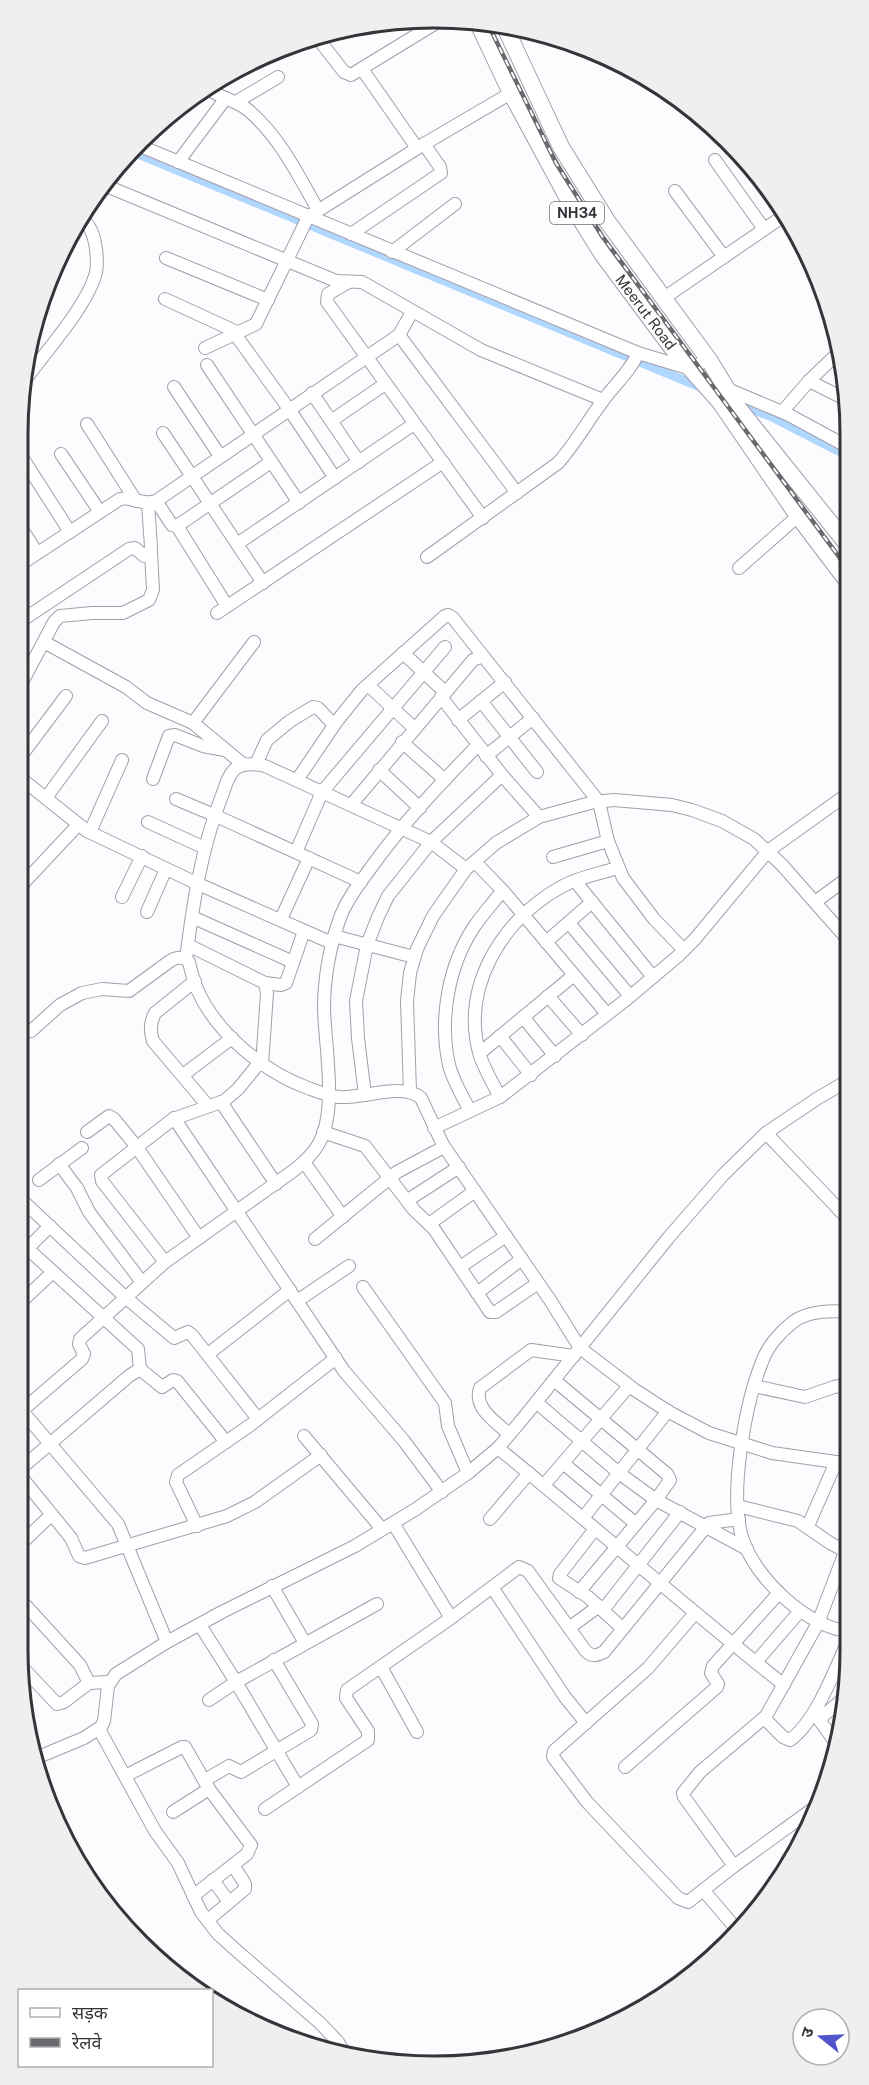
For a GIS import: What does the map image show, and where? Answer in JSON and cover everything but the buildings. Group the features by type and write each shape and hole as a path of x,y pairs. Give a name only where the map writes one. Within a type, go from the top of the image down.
{"highway":[{"name":"Meerut Road","path":"482,31 511,93 571,204 603,255 673,349 706,385 724,393 739,409 840,535"},
{"name":"Meerut Road","path":"509,35 561,147 607,221 708,359 724,393 798,516 840,571"}],"street":[{"path":"322,44 344,72 351,75 428,28"},
{"path":"351,234 441,173 440,167 362,69"},
{"path":"178,162 231,100 278,77"},
{"path":"216,93 258,119 278,143 308,220"},
{"path":"205,348 256,324 308,220 421,146 511,93"},
{"path":"146,148 308,220 351,234 636,358 691,369 708,359"},
{"path":"716,160 764,229"},
{"path":"112,187 336,281 347,283"},
{"path":"675,191 724,257"},
{"path":"392,252 455,204"},
{"path":"664,298 778,219"},
{"path":"34,368 80,306 96,275 97,256 94,238 87,224"},
{"path":"166,258 268,300"},
{"path":"483,518 327,302 328,294 354,280 362,282 481,350 603,400"},
{"path":"165,299 237,334 335,478"},
{"path":"28,559 124,498 146,502 192,476 399,335 412,312"},
{"path":"399,335 517,493"},
{"path":"782,412 833,357"},
{"path":"427,557 558,463 636,358"},
{"path":"207,365 299,503"},
{"path":"809,381 839,395"},
{"path":"331,421 385,384"},
{"path":"174,387 220,456"},
{"path":"312,393 358,462"},
{"path":"724,393 782,412 840,443"},
{"path":"87,424 146,502 172,525 177,526 222,610 443,462"},
{"path":"237,544 414,424"},
{"path":"163,433 263,583"},
{"path":"62,454 100,512"},
{"path":"177,526 272,462"},
{"path":"28,467 70,532"},
{"path":"28,672 54,622 60,616 123,613 149,600 153,590 146,502"},
{"path":"739,568 798,516"},
{"path":"28,539 37,553"},
{"path":"28,615 129,549 135,548 147,557 151,552"},
{"path":"297,780 351,703 368,685 448,615 453,618 505,682 599,802 617,868 640,903 684,950"},
{"path":"44,642 126,687 150,705 193,723 226,751 250,764 297,780 402,828 432,842 470,866 502,891 607,1014"},
{"path":"193,723 254,642"},
{"path":"296,852 322,792 445,648"},
{"path":"403,654 443,695 458,720 486,756 539,818"},
{"path":"351,805 473,660 483,656"},
{"path":"458,720 505,682"},
{"path":"368,685 414,728"},
{"path":"28,747 66,696"},
{"path":"481,701 537,772"},
{"path":"334,725 318,708 313,707 290,721 267,740 250,764 234,770 229,777 214,814 196,884 186,959 203,1000 232,1038 261,1064 288,1081 341,1098 410,1092 421,1098 444,1147 538,1283 577,1352 668,1412 709,1433 772,1453 840,1463"},
{"path":"486,756 533,718"},
{"path":"46,798 102,721"},
{"path":"153,779 170,736 176,735 203,746 226,751"},
{"path":"402,742 445,780"},
{"path":"28,1403 82,1359 84,1354 78,1344 79,1341 141,1281 276,1184 304,1162 318,1146 323,1132 329,1096 324,1008 326,979 333,939 349,898 402,828 478,745"},
{"path":"90,832 122,760"},
{"path":"379,770 420,807"},
{"path":"365,1095 356,1001 367,945 388,896 432,842 502,775"},
{"path":"28,784 78,825 196,884 282,919 304,931 414,957"},
{"path":"177,799 361,882"},
{"path":"434,1128 500,1097 582,1035 684,950 768,851 840,799"},
{"path":"410,1092 407,1001 410,974 414,957 433,916 470,866 495,843 539,818 599,802 626,801 672,805 722,821 742,831 768,851 840,931"},
{"path":"148,822 206,848"},
{"path":"28,878 78,825"},
{"path":"553,857 608,841"},
{"path":"122,897 142,856"},
{"path":"282,919 309,858"},
{"path":"500,1097 480,1053 475,1018 483,976 493,953 522,914 562,886 617,868"},
{"path":"147,912 166,869"},
{"path":"575,881 653,977"},
{"path":"815,902 840,884"},
{"path":"470,1112 449,1066 446,1005 452,978 463,948 474,928 502,891"},
{"path":"546,942 591,902"},
{"path":"192,917 293,962"},
{"path":"569,923 630,996"},
{"path":"188,945 265,983 284,985 304,931"},
{"path":"28,1031 60,1005 82,993 102,990 129,991 170,961 177,958 186,959"},
{"path":"480,1053 574,975"},
{"path":"195,981 155,1013 151,1026 153,1041 208,1106"},
{"path":"165,1262 101,1178 102,1171 174,1118 221,1102 238,1089 261,1064 267,993 265,983"},
{"path":"548,996 582,1035"},
{"path":"524,1017 555,1056"},
{"path":"500,1036 531,1075"},
{"path":"183,1075 232,1038"},
{"path":"41,1753 84,1738 99,1729 104,1721 109,1682 116,1674 167,1642 272,1586 355,1546 442,1492 498,1448 695,1206 723,1175 766,1133 840,1085"},
{"path":"221,1102 276,1184"},
{"path":"87,1132 109,1116 111,1117 136,1146 199,1238"},
{"path":"174,1118 336,1358 354,1383 404,1441 442,1492"},
{"path":"323,1132 365,1146 414,1210 429,1224 489,1310 496,1312 538,1283"},
{"path":"766,1133 839,1210"},
{"path":"315,1239 391,1177 444,1147"},
{"path":"39,1180 82,1148"},
{"path":"304,1162 343,1217"},
{"path":"59,1164 79,1191 89,1212 141,1281"},
{"path":"408,1200 459,1167"},
{"path":"429,1224 475,1191"},
{"path":"28,1206 125,1297 174,1338 188,1332 192,1335 258,1419"},
{"path":"28,1247 50,1226"},
{"path":"460,1267 506,1236"},
{"path":"28,1249 138,1349 140,1369 162,1387 173,1380 177,1381 226,1442"},
{"path":"477,1293 522,1259"},
{"path":"208,1354 294,1295 349,1266"},
{"path":"28,1295 53,1272"},
{"path":"363,1287 445,1403 447,1424 468,1473"},
{"path":"840,1313 812,1314 792,1323 772,1342 762,1360 740,1443 739,1513 742,1536 747,1549 779,1593 818,1623 840,1630"},
{"path":"509,1434 478,1402 480,1388 531,1350 577,1352"},
{"path":"197,1526 176,1478 258,1419 336,1358"},
{"path":"28,1464 140,1369"},
{"path":"554,1380 667,1474 669,1479 656,1500 579,1592"},
{"path":"544,1485 629,1386"},
{"path":"754,1386 805,1397 840,1387"},
{"path":"536,1402 620,1473 656,1500 747,1549"},
{"path":"583,1518 668,1412"},
{"path":"28,1420 118,1524 167,1642"},
{"path":"304,1436 388,1526 451,1618"},
{"path":"498,1448 784,1685"},
{"path":"28,1485 71,1538 82,1558 227,1516 255,1502 321,1455"},
{"path":"808,1526 836,1462"},
{"path":"563,1463 635,1523"},
{"path":"490,1519 529,1473"},
{"path":"569,1629 601,1608 680,1512"},
{"path":"265,1809 368,1740 368,1731 346,1698 345,1692 519,1567 524,1568 585,1650 592,1656 604,1652 712,1522 739,1513 798,1521 840,1549"},
{"path":"28,1537 51,1515"},
{"path":"595,1529 559,1576 561,1580 601,1608 622,1628"},
{"path":"734,1866 683,1793 700,1772 764,1718 818,1623 840,1572"},
{"path":"272,1586 304,1642"},
{"path":"492,1587 565,1697 586,1723"},
{"path":"625,1767 717,1687 718,1684 711,1673 712,1668 779,1593"},
{"path":"208,1700 304,1642 377,1604"},
{"path":"28,1608 80,1665 89,1683"},
{"path":"756,1662 800,1611"},
{"path":"695,1613 648,1668 554,1751 553,1757 587,1802 678,1898 688,1902 807,1813"},
{"path":"200,1625 298,1787"},
{"path":"814,1721 840,1658"},
{"path":"173,1812 227,1766 241,1772 278,1752 311,1730 312,1726 274,1660"},
{"path":"381,1667 417,1732"},
{"path":"29,1674 57,1704 64,1702 89,1683 109,1682"},
{"path":"764,1718 783,1737 790,1740 837,1704"},
{"path":"814,1721 831,1738"},
{"path":"99,1729 162,1842 178,1863 201,1912 218,1934 326,2029 338,2045"},
{"path":"125,1776 183,1747 187,1749 207,1784 251,1845 247,1854 194,1896"},
{"path":"208,1920 245,1887 233,1865"},
{"path":"213,1880 229,1902"},
{"path":"704,1891 733,1925"}],"waterway":[{"path":"140,155 705,389"},
{"path":"737,403 772,417 840,452"}],"railway":[{"path":"492,33 556,163 602,236 840,558"}]}
